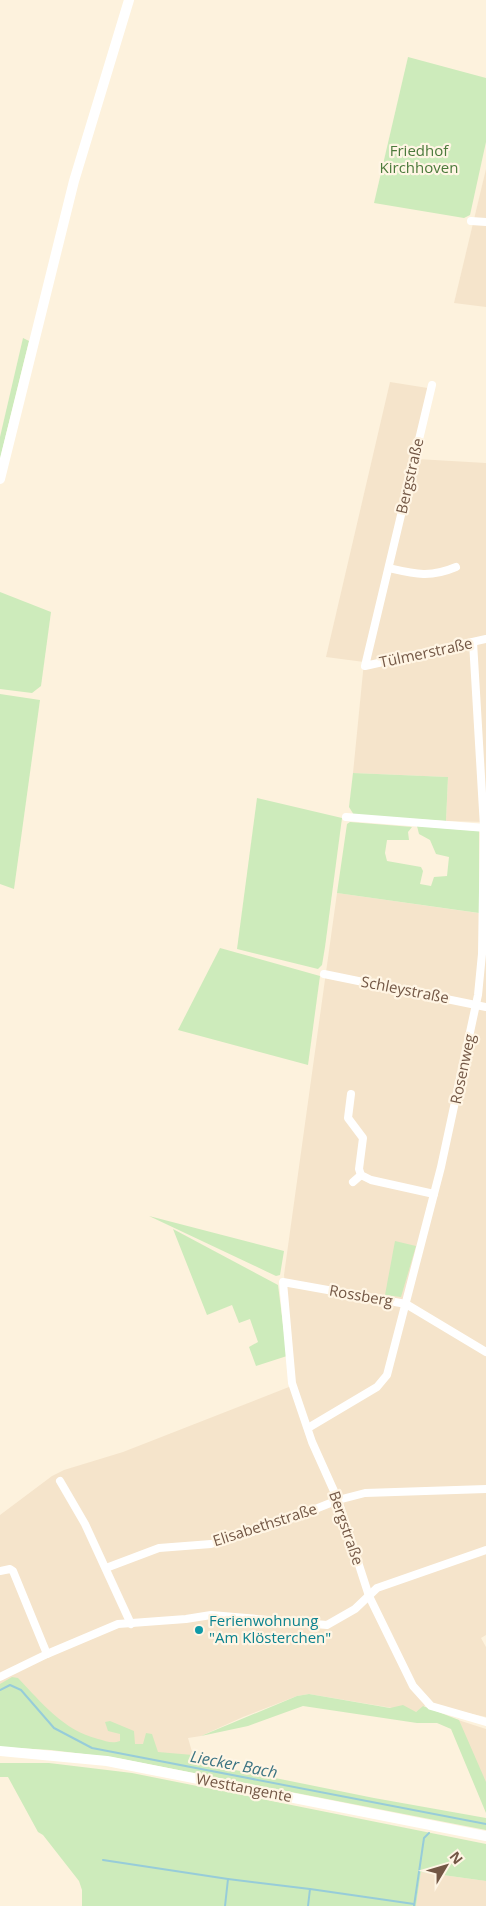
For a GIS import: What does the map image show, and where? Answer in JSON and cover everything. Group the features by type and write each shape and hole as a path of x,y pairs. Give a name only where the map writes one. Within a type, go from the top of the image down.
{"main road":[{"path":"0,478 74,181 129,0"},
{"name":"Westtangente","path":"0,1751 107,1760 486,1836"}],"street":[{"path":"471,221 486,222"},
{"name":"Bergstraße","path":"365,666 375,617 389,568 432,385"},
{"path":"389,568 422,576 443,572 456,567"},
{"name":"Tülmerstraße","path":"365,666 486,639"},
{"name":"Rosenweg","path":"308,1428 381,1385 393,1357 434,1194 477,1005 482,954 485,828 473,642"},
{"path":"346,817 485,828"},
{"name":"Schleystraße","path":"324,974 486,1007"},
{"path":"351,1094 348,1118 363,1138 359,1169 361,1175 371,1180 434,1194"},
{"path":"353,1182 361,1175"},
{"name":"Bergstraße","path":"283,1282 292,1383 308,1428 338,1500 369,1596 413,1686 423,1698 431,1706 486,1722"},
{"name":"Rossberg","path":"283,1282 406,1304 486,1352"},
{"path":"60,1481 106,1568 131,1624"},
{"name":"Elisabethstraße","path":"106,1568 163,1547 211,1544 225,1540 275,1524 338,1500 365,1493 486,1488"},
{"path":"0,1677 47,1654 118,1624 211,1615 327,1625 355,1609 377,1588 486,1550"},
{"path":"0,1570 10,1569 13,1571 47,1654"}],"shaded area":[{"path":"486,169 486,307 454,303"},
{"path":"390,382 434,389 417,459 486,463 486,822 446,821 448,777 353,773 364,662 326,657"},
{"path":"486,841 486,1635 481,1638 486,1647 486,1717 427,1704 416,1712 309,1694 297,1696 243,1717 201,1736 188,1738 193,1755 183,1759 89,1742 0,1692 0,1515 52,1476 64,1470 123,1452 294,1385 284,1275 337,893 485,914"},
{"path":"455,1719 486,1729 486,1792"},
{"path":"421,1872 486,1881 486,1906 416,1906"}],"green space":[{"name":"Friedhof Kirchhoven","path":"408,57 486,78 486,142 470,215 464,218 374,203"},
{"path":"23,338 29,341 0,459 0,437"},
{"path":"0,592 51,612 41,686 32,693 0,689"},
{"path":"0,694 40,700 14,889 0,884"},
{"path":"353,773 448,777 446,821 354,815 349,807"},
{"path":"257,798 342,818 325,947 322,965 318,969 237,949"},
{"path":"350,822 412,827 408,832 409,840 387,840 385,853 387,861 421,867 423,871 420,884 431,886 434,877 447,876 449,857 436,854 430,840 419,834 417,826 479,831 479,913 337,893 347,824"},
{"path":"220,948 320,976 308,1065 178,1030"},
{"path":"149,1216 284,1251 280,1275 276,1276"},
{"path":"173,1229 278,1285 287,1356 256,1366 249,1347 258,1342 250,1319 239,1323 232,1305 207,1315"},
{"path":"395,1241 416,1246 401,1297 385,1295"},
{"path":"12,1677 18,1678 54,1715 85,1735 112,1742 120,1741 120,1734 108,1731 105,1722 110,1721 134,1731 135,1744 143,1744 146,1733 152,1734 158,1752 193,1755 196,1762 374,1798 486,1818 486,1830 117,1758 51,1750 0,1747 0,1684"},
{"path":"309,1694 390,1708 403,1705 416,1712 423,1706 459,1720 486,1782 486,1813 451,1729 437,1723 417,1723 303,1706 248,1726 201,1736 297,1696"},
{"path":"0,1763 49,1763 132,1773 486,1844 486,1881 421,1872 416,1906 82,1906 82,1890 79,1881 43,1835 38,1832 8,1777 0,1777"}],"waterway":[{"name":"Liecker Bach","path":"0,1690 10,1685 21,1690 54,1728 92,1748 486,1824"},
{"path":"414,1906 424,1838 429,1833"},
{"path":"103,1860 228,1879"},
{"path":"225,1906 228,1879 310,1889"},
{"path":"308,1906 310,1889 414,1904"}],"place":[{"name":"Ferienwohnung \"Am Klösterchen\"","path":"199,1630"}]}
